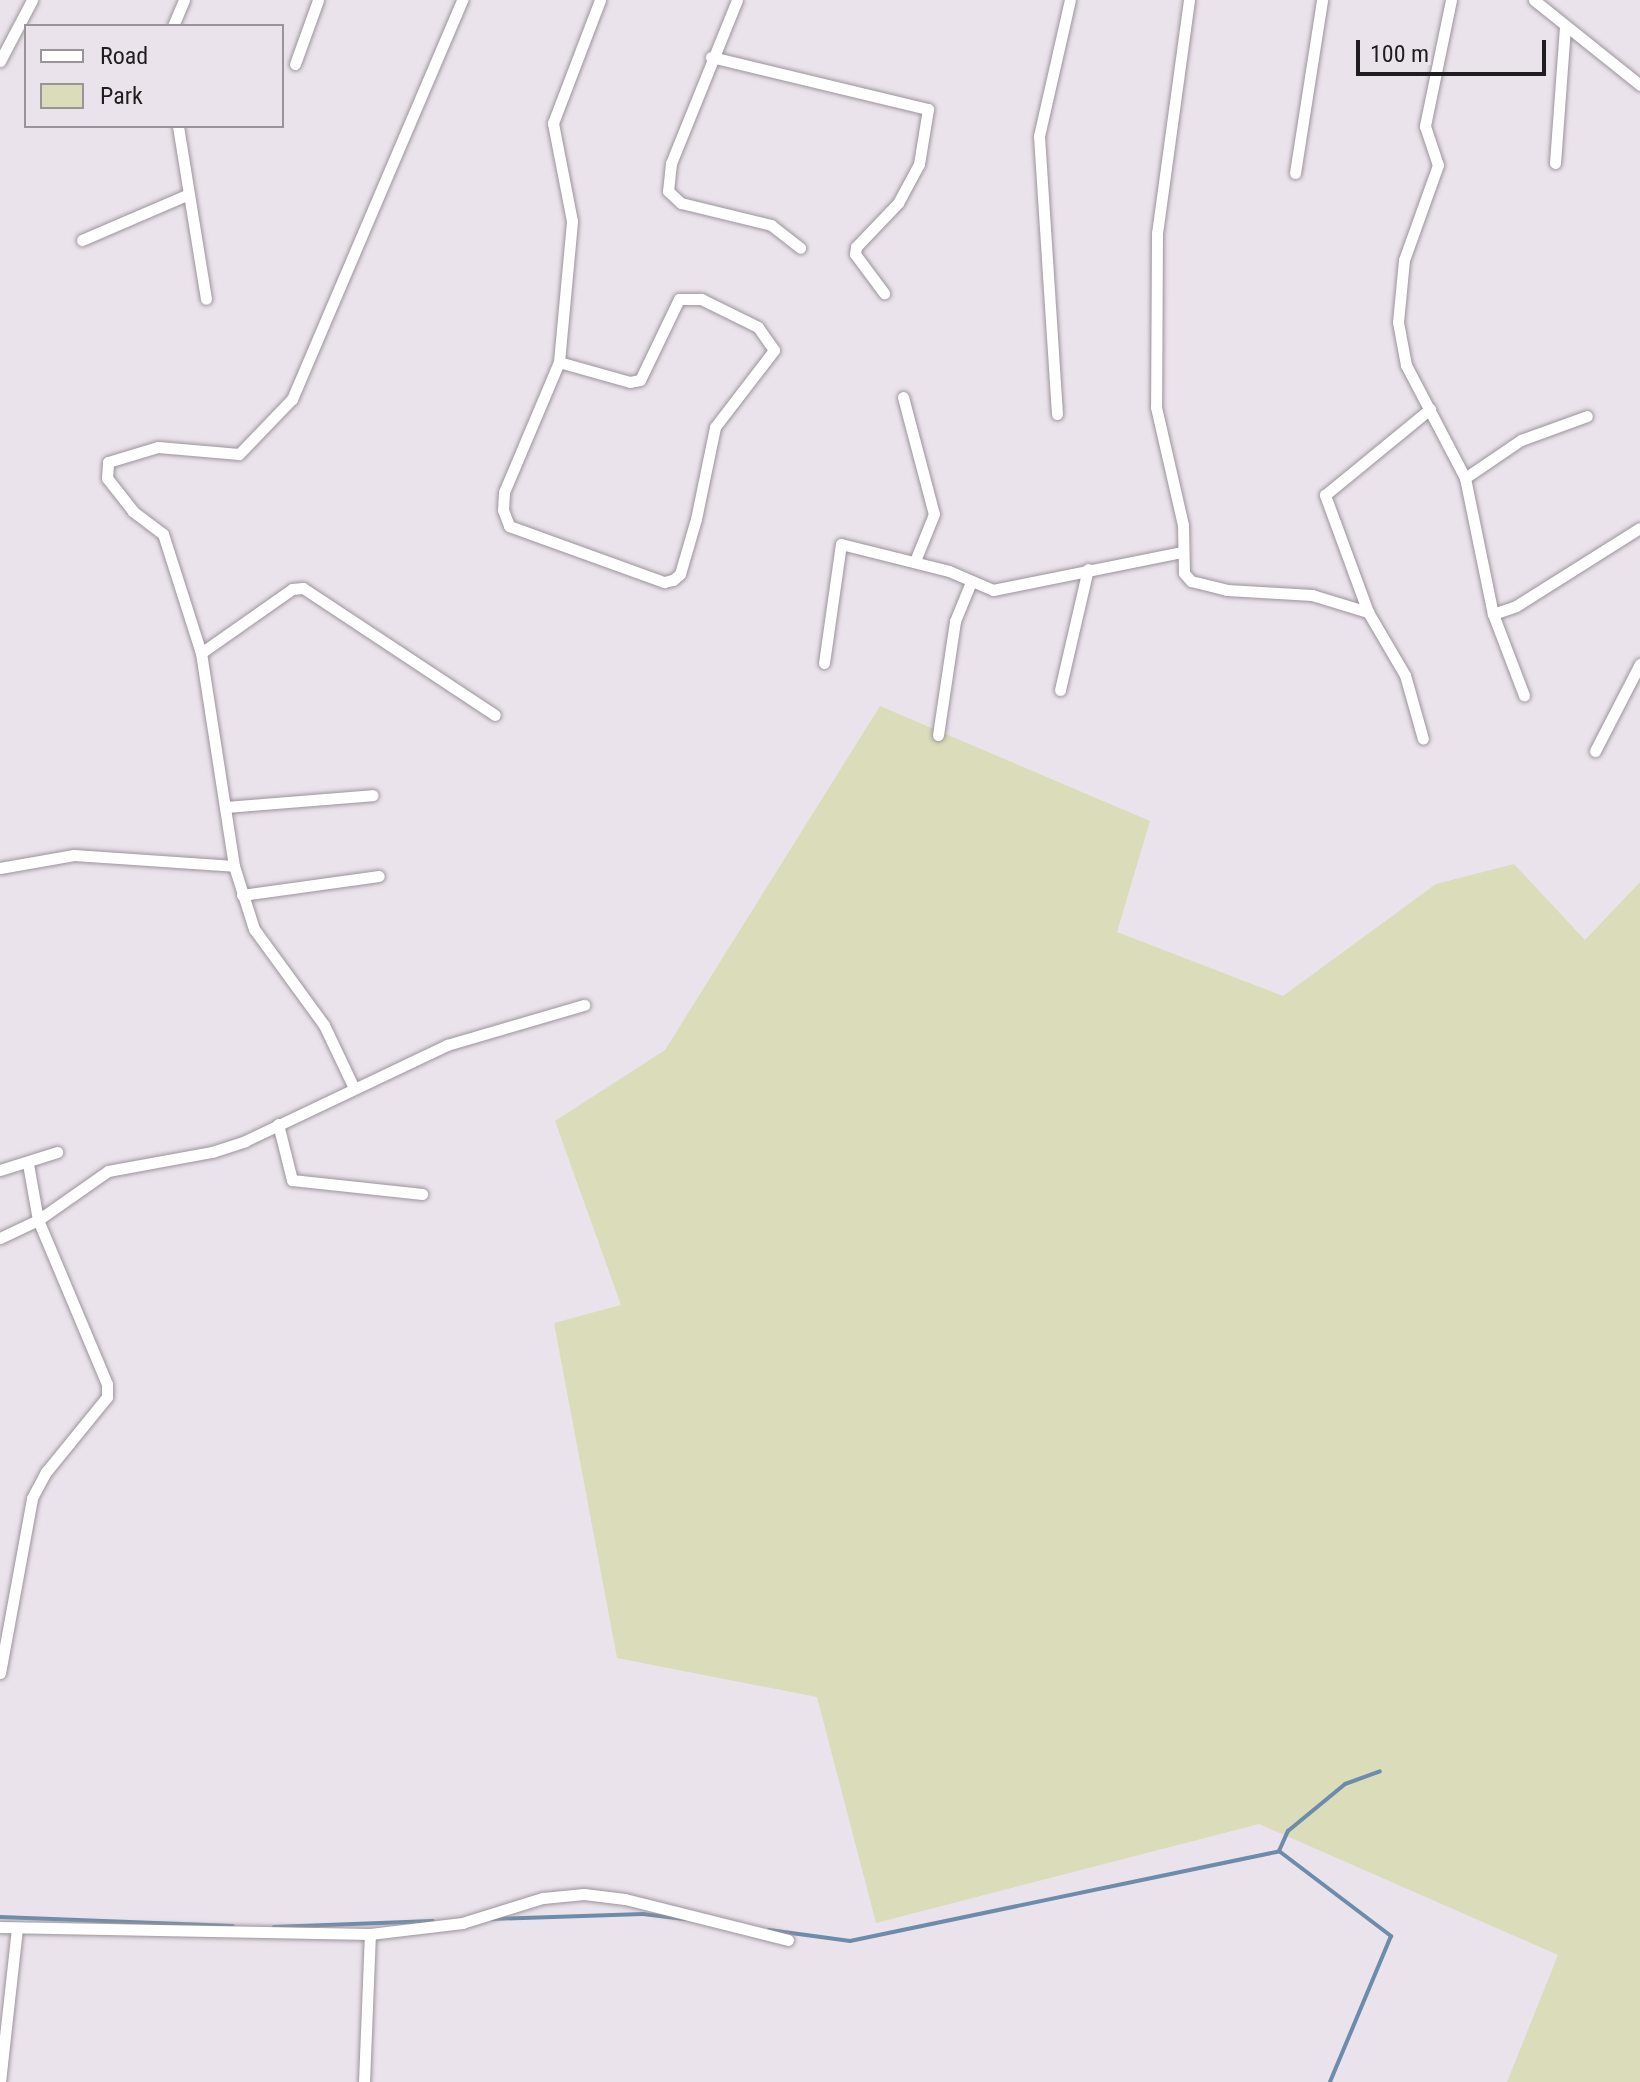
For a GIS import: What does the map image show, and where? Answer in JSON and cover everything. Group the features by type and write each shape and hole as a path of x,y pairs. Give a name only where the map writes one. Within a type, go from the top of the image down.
{"street":[{"path":"0,61 32,0"},
{"path":"174,24 184,0"},
{"path":"295,64 318,0"},
{"path":"353,1086 324,1025 254,929 234,866 201,653 163,534 114,489 107,478 108,462 158,447 239,454 292,399 462,0"},
{"path":"559,362 640,380 679,299 701,299 769,337 774,350 715,427 696,519 680,574 673,580 664,582 509,526 503,510 504,492 559,362 572,221 553,123 600,0"},
{"path":"737,0 711,57 671,163 668,191 681,203 771,225 800,248"},
{"path":"1057,414 1039,136 1056,79 1070,0"},
{"path":"1189,0 1157,233 1156,407 1183,525 1184,573 1191,581 1227,590 1312,595 1368,612"},
{"path":"1295,173 1322,0"},
{"path":"1451,0 1425,126 1438,165 1404,260 1398,299 1406,365 1465,478 1493,614 1524,695"},
{"path":"1534,0 1640,85"},
{"path":"1555,163 1565,26"},
{"path":"711,57 928,109 919,164 898,203 856,247 855,254 884,293"},
{"path":"178,128 206,299"},
{"path":"82,240 189,194"},
{"path":"903,397 933,499 934,514 915,561"},
{"path":"1423,739 1410,687 1368,612 1325,495 1430,409"},
{"path":"1465,478 1521,440 1587,416"},
{"path":"1493,614 1516,606 1640,528"},
{"path":"824,663 841,544 915,561 971,582 1004,590 1088,569 1182,552"},
{"path":"1060,690 1088,569"},
{"path":"938,735 955,621 971,582"},
{"path":"201,653 292,589 303,588 495,715"},
{"path":"1595,751 1640,664"},
{"path":"225,807 373,795"},
{"path":"0,868 74,855 234,866"},
{"path":"242,895 379,876"},
{"path":"0,1238 38,1220 108,1171 212,1152 447,1045 584,1005"},
{"path":"278,1124 292,1180 422,1194"},
{"path":"0,1170 28,1164 57,1152"},
{"path":"0,1673 32,1498 46,1472 107,1397 107,1384 38,1220 28,1164"},
{"path":"0,1927 370,1934 462,1923 543,1898 584,1894 625,1899 788,1940"},
{"path":"0,2082 17,1928"},
{"path":"364,2082 370,1934"}],"green space":[{"path":"880,706 1150,821 1117,932 1283,996 1436,884 1514,864 1585,940 1640,882 1640,2082 1507,2082 1558,1955 1259,1824 876,1923 817,1697 617,1658 554,1323 621,1305 555,1121 665,1050"}],"waterway":[{"path":"1279,1851 1288,1831 1345,1784 1380,1771"},
{"path":"769,1930 850,1941 1279,1851 1391,1936 1330,2082"},
{"path":"490,1919 643,1914 685,1919"},
{"path":"0,1917 233,1926"},
{"path":"274,1927 433,1921"}]}
